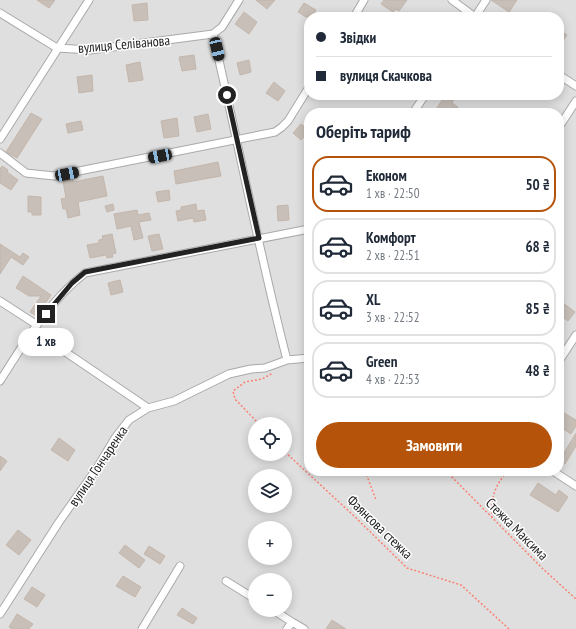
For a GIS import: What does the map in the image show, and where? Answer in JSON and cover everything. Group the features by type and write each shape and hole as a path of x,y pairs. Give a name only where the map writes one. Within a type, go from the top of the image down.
{"street":[{"path":"0,138 89,0"},
{"path":"239,0 222,27 213,34 238,140 284,361"},
{"path":"357,12 364,0"},
{"path":"452,0 468,12"},
{"path":"478,12 486,0"},
{"name":"вулиця Селіванова","path":"0,13 57,48 90,50 213,34"},
{"path":"564,78 576,86"},
{"path":"0,153 26,172 54,176 275,132 282,127 304,94"},
{"path":"564,119 576,101"},
{"path":"0,381 35,328 63,292 85,272 304,230"},
{"path":"0,301 35,328 148,408"},
{"path":"564,353 576,335"},
{"name":"вулиця Гончаренка","path":"0,614 59,522 97,468 115,438 129,420 148,408 174,401 229,374 251,369 266,368 284,361 304,359"},
{"path":"561,476 576,486"},
{"path":"142,629 180,566"},
{"path":"226,581 248,595"},
{"path":"284,617 304,629"},
{"path":"287,629 292,622"}],"path":[{"path":"252,417 235,399 232,391 245,382 262,379 277,371 284,361"},
{"name":"Фаянсова стежка","path":"292,458 304,469"},
{"name":"Фаянсова стежка","path":"311,476 354,515 407,568 461,585 509,629"},
{"path":"367,476 376,500"},
{"name":"Стежка Максима","path":"451,476 576,599"},
{"path":"492,518 491,501 498,481 503,476"}],"shaded area":[{"path":"0,0 576,0 576,629 0,629"}],"building":[{"path":"37,0 55,0 49,8"},
{"path":"256,0 275,0 267,9"},
{"path":"384,0 407,0 399,11 396,9 393,12 381,4"},
{"path":"491,0 517,0 509,12"},
{"path":"147,3 148,20 134,21 132,5"},
{"path":"304,3 316,10 315,12 304,12 304,16 298,12"},
{"path":"244,12 257,22 249,34 235,24"},
{"path":"194,55 196,69 182,71 179,57"},
{"path":"249,60 251,72 240,75 237,63"},
{"path":"140,62 143,80 129,82 126,65"},
{"path":"92,75 93,91 79,93 77,77"},
{"path":"274,82 285,91 278,101 266,93"},
{"path":"442,100 454,100 452,103 458,107 457,108 437,108"},
{"path":"31,113 42,119 17,158 6,152"},
{"path":"208,114 211,129 197,132 194,117"},
{"path":"177,118 179,136 164,138 161,121"},
{"path":"81,121 83,130 68,133 66,124"},
{"path":"301,124 304,127 304,137 301,140 293,133"},
{"path":"218,162 221,176 176,184 174,171"},
{"path":"2,166 8,170 7,172 18,180 11,190 0,183 0,169"},
{"path":"103,176 107,196 78,202 80,215 68,218 66,209 63,209 61,199 66,198 63,181 73,179 73,182"},
{"path":"169,190 170,200 158,202 156,192"},
{"path":"28,196 41,197 41,215 32,215 32,212 28,212"},
{"path":"113,204 114,210 107,212 105,206"},
{"path":"196,204 197,211 204,210 206,220 194,222 193,218 178,221 176,211 181,210 181,207"},
{"path":"288,205 289,220 278,221 277,206"},
{"path":"137,210 138,215 149,213 151,220 139,222 143,238 134,240 131,226 117,229 114,214"},
{"path":"112,234 116,253 112,254 113,257 107,258 106,255 90,258 87,245 99,243 99,240 103,239 102,236"},
{"path":"159,234 163,249 152,251 148,236"},
{"path":"0,244 20,257 23,253 29,257 23,265 11,257 0,274"},
{"path":"23,276 51,295 37,316 30,312 41,296 29,296 16,288"},
{"path":"120,280 123,292 111,295 108,283"},
{"path":"564,304 575,312 568,321 564,318"},
{"path":"564,413 576,420 576,426 571,434 564,429"},
{"path":"576,433 576,446 565,464 564,453"},
{"path":"59,438 75,450 68,461 51,450"},
{"path":"0,456 7,461 0,471"},
{"path":"538,483 556,495 559,490 568,497 558,512 530,495"},
{"path":"18,530 31,540 19,555 6,545"},
{"path":"125,545 145,560 139,568 119,553"},
{"path":"149,546 165,556 160,564 144,554"},
{"path":"123,576 141,587 135,597 116,586"},
{"path":"32,587 45,595 37,607 24,599"},
{"path":"182,608 197,618 193,624 177,615"},
{"path":"17,614 33,624 29,629 12,629 9,627"},
{"path":"332,620 346,629 326,629"}],"route":[{"path":"46,314 63,292 85,272 259,238 227,95"}]}
